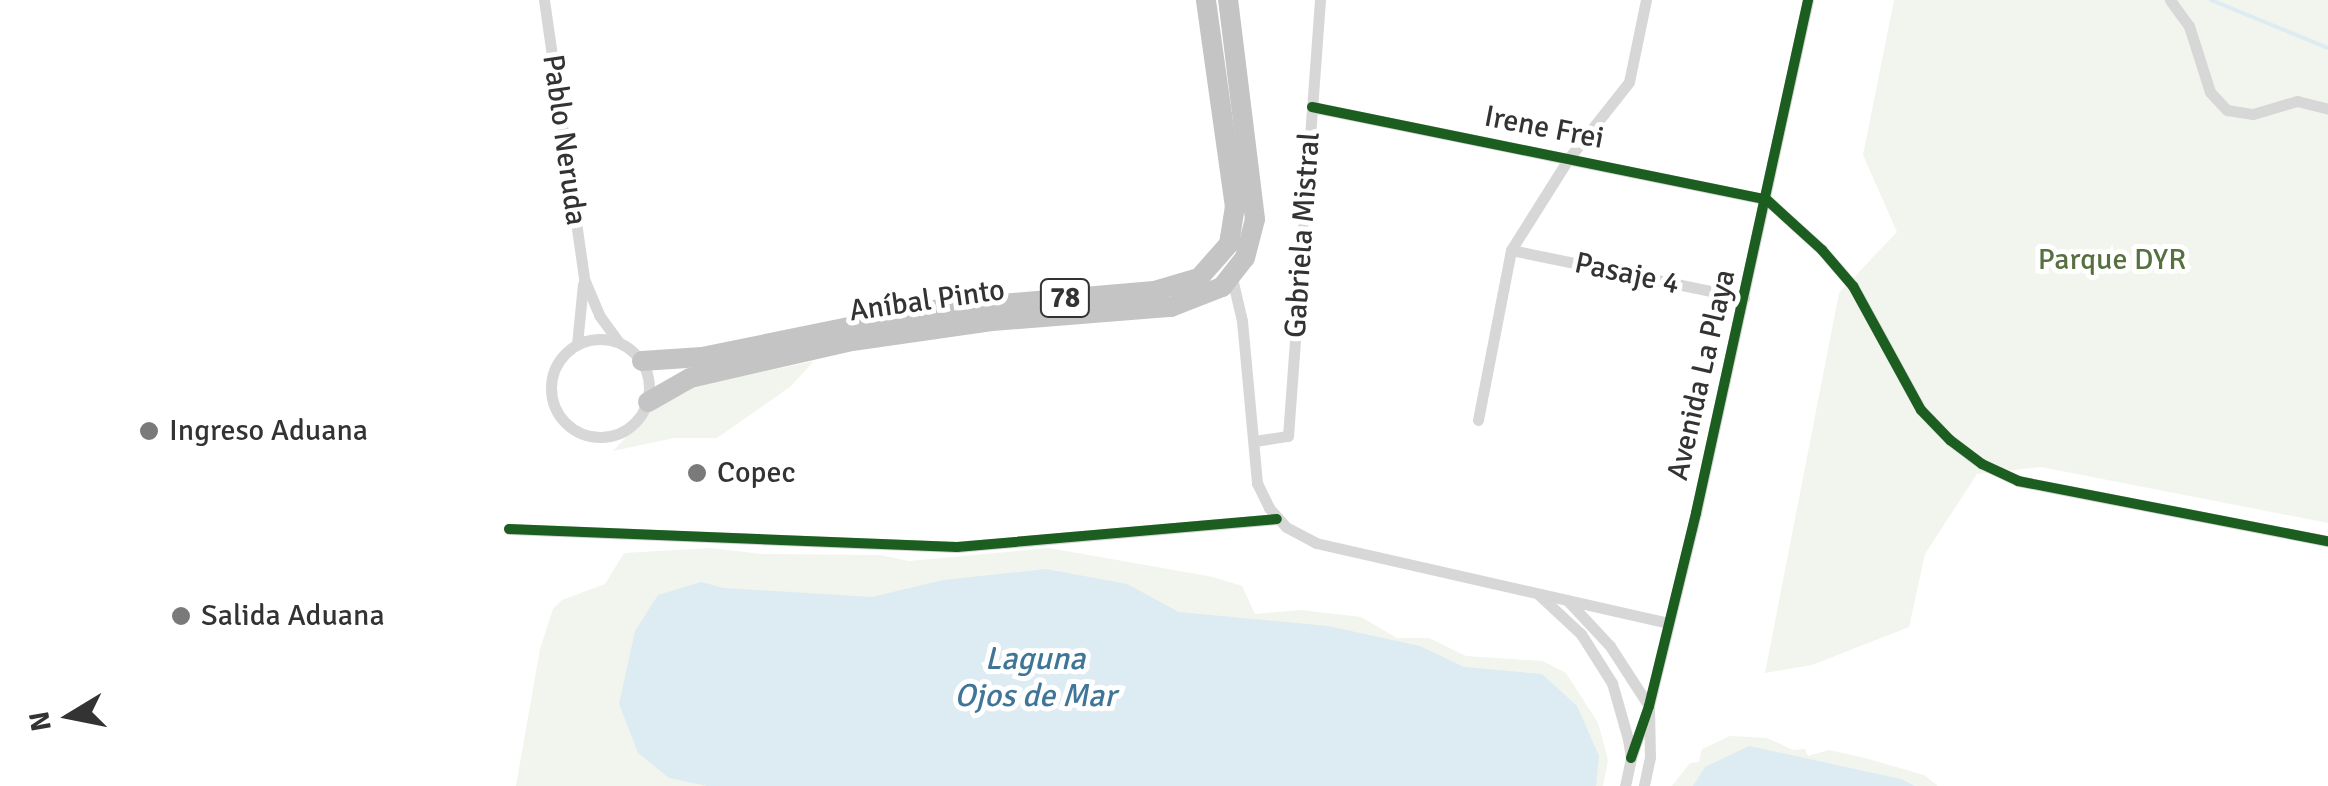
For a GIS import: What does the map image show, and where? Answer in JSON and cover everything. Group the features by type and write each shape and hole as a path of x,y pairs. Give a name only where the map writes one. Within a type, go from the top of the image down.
{"highway":[{"path":"1206,0 1235,208 1233,232 1223,254 1232,278"},
{"path":"1228,0 1255,220 1245,258 1232,278"},
{"name":"Aníbal Pinto","path":"642,361 702,357 932,310 1168,288 1199,278 1223,254"},
{"name":"Aníbal Pinto","path":"648,402 690,378 834,345 951,326 1172,307 1210,294 1232,278"}],"street":[{"name":"Pablo Neruda","path":"544,0 584,279 577,344"},
{"name":"Gabriela Mistral","path":"1255,441 1288,436 1320,0"},
{"path":"1478,420 1511,250 1569,158 1629,82 1646,0"},
{"name":"Avenida La Playa","path":"1625,786 1649,706 1744,298 1808,0"},
{"path":"2170,0 2189,26 2210,92 2227,110 2254,114 2297,101 2328,109"},
{"name":"Irene Frei","path":"1312,107 1766,199"},
{"path":"1766,199 1852,286 1921,410 1950,440 1982,464 2018,481 2328,541"},
{"name":"Pasaje 4","path":"1511,250 1744,298"},
{"path":"1232,278 1242,322 1257,482 1277,519 1316,543 1668,623"},
{"name":"Pablo Neruda","path":"584,279 600,315 618,341"},
{"path":"597,338 618,341 642,361 650,381 648,402 632,426 615,435 586,435 568,425 556,408 552,378 560,358 577,344 597,338"},
{"path":"509,530 957,547 1277,519"},
{"path":"1534,592 1568,620 1603,666 1619,701 1631,758"},
{"path":"1566,599 1610,646 1649,706 1650,757 1644,786"}],"green space":[{"name":"Parque DYR","path":"1894,0 2328,0 2328,523 2041,467 1977,474 1925,554 1909,627 1812,665 1765,673 1839,293 1897,232 1863,155"},
{"path":"814,361 790,387 717,438 674,438 613,451 653,409 690,387"},
{"name":"Laguna Ojos de Mar","path":"711,548 761,554 880,555 909,561 1049,548 1213,577 1242,586 1255,614 1301,610 1361,617 1397,638 1429,638 1466,656 1543,661 1566,673 1598,723 1608,760 1603,786 516,786 540,649 553,609 562,600 605,584 624,553"},
{"path":"1730,736 1767,738 1793,750 1805,749 1808,756 1829,750 1865,758 1924,775 1938,786 1672,786 1690,763 1699,762 1702,749"}],"water":[{"name":"Laguna Ojos de Mar","path":"1046,569 1127,584 1179,612 1328,626 1420,646 1464,667 1542,674 1577,706 1599,756 1596,786 707,786 669,778 638,753 619,704 635,631 658,595 701,582 724,588 872,597 943,580"},
{"path":"1749,746 1901,779 1915,786 1693,786 1705,767"}],"waterway":[{"path":"2211,0 2328,48"}],"cycle path":[{"path":"1631,758 1649,706 1696,513 1808,0"},
{"path":"1312,107 1766,199 1822,250 1853,286 1921,410 1950,440 1982,464 2018,481 2328,541"},
{"path":"509,529 957,547 1277,519"}],"place":[{"name":"Ingreso Aduana","path":"149,431"},
{"name":"Copec","path":"697,473"},
{"name":"Salida Aduana","path":"181,616"}]}
